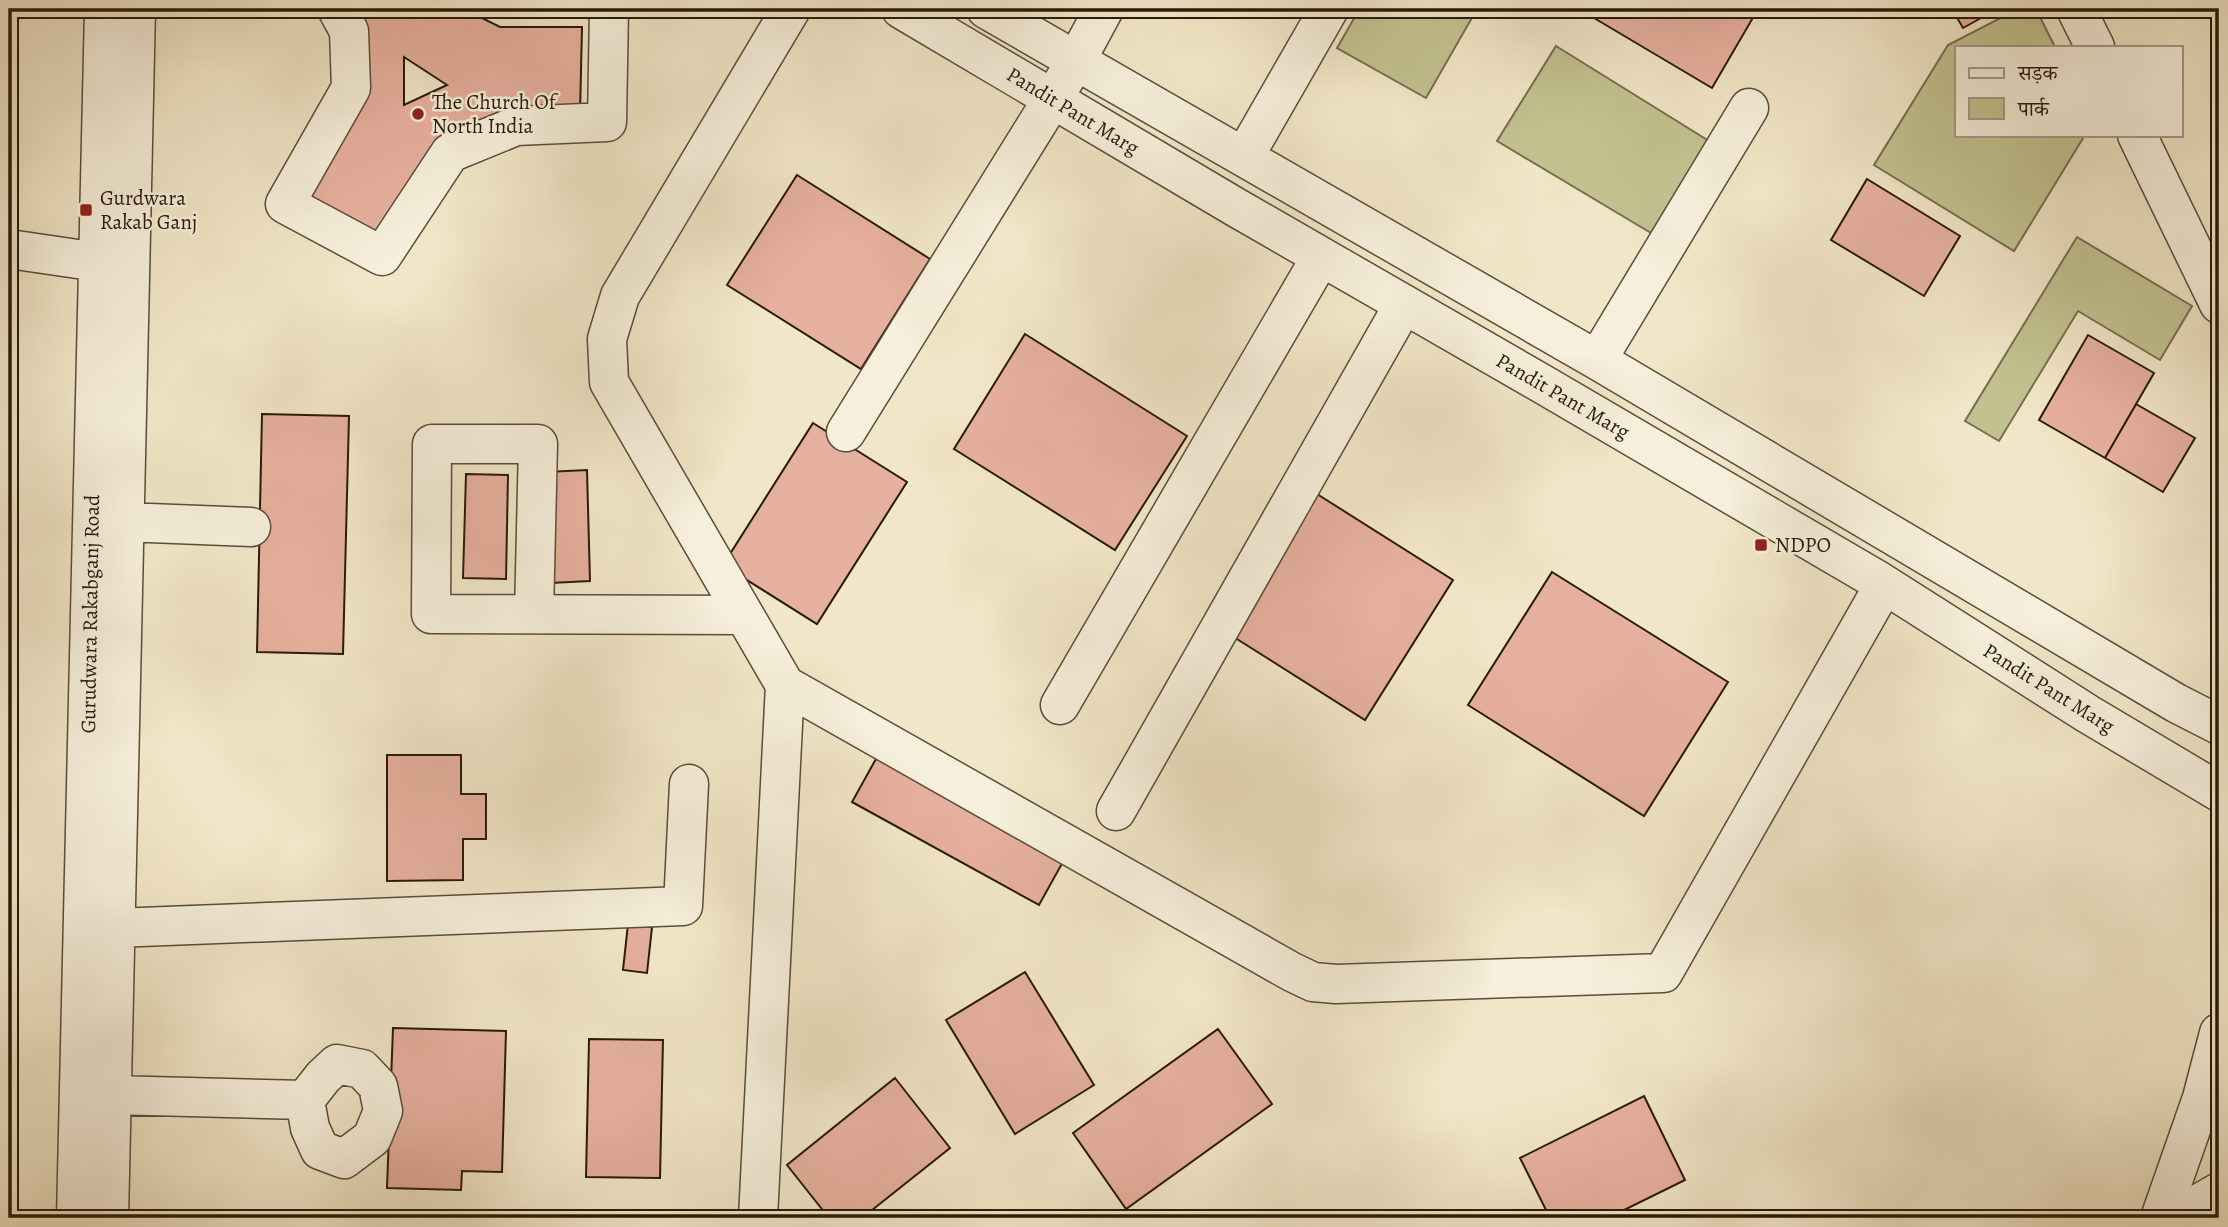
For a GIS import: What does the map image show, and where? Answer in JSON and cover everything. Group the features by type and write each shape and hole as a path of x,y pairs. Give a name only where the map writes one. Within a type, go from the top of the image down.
{"street":[{"name":"Gurudwara Rakabganj Road","path":"76,1218 104,9"},
{"name":"Gurudwara Rakabganj Road","path":"109,1218 136,9"},
{"path":"337,9 349,32 351,88 285,204 382,256 450,153 516,126 607,122 609,9"},
{"path":"791,9 620,296 607,339 609,382 785,685 1292,972 1313,982 1336,984 1663,973 1884,585"},
{"name":"Pandit Pant Marg","path":"901,9 1884,585 2088,714 2219,792"},
{"name":"Pandit Pant Marg","path":"986,9 1597,360 2219,726"},
{"path":"846,432 1076,61 1104,9"},
{"path":"1244,158 1329,9"},
{"path":"2076,9 2094,46"},
{"path":"1597,360 1749,108"},
{"path":"2137,136 2219,304"},
{"path":"9,249 98,262"},
{"path":"1060,705 1321,257"},
{"path":"1116,811 1404,304"},
{"path":"534,614 538,444 432,444 431,614 744,615"},
{"path":"124,522 251,527"},
{"path":"758,1218 785,685"},
{"path":"115,928 683,906 689,784"},
{"path":"2160,1218 2202,1098 2219,1032"},
{"path":"112,1095 305,1100"},
{"path":"2174,1218 2219,1192"}],"green space":[{"path":"1367,9 1477,9 1426,98 1337,48 1356,15"},
{"path":"2018,9 2036,9 2054,46 1955,46 1955,136 2084,136 2014,251 1874,165 1948,45"},
{"path":"1556,46 1709,141 1651,233 1497,141"},
{"path":"2077,237 2192,306 2160,360 2078,311 1999,441 1965,421"}],"building":[{"path":"346,9 464,9 500,27 582,27 580,114 505,111 378,242 302,200 354,106","holes":["404,57 447,85 404,105"]},
{"path":"1599,9 1758,9 1712,88 1594,18"},
{"path":"1952,9 1997,9 1963,28"},
{"path":"797,175 930,259 861,369 727,285"},
{"path":"1867,179 1960,236 1924,296 1831,240"},
{"path":"1025,334 1187,436 1115,550 954,449"},
{"path":"2088,335 2154,373 2105,458 2039,420"},
{"path":"2136,404 2195,438 2163,492 2105,458"},
{"path":"262,414 349,416 343,654 257,652"},
{"path":"813,423 907,482 817,624 723,565"},
{"path":"587,470 590,581 550,583 546,472"},
{"path":"466,474 508,475 506,579 463,578"},
{"path":"1317,494 1453,580 1365,720 1229,634"},
{"path":"1552,572 1728,682 1644,816 1468,705"},
{"path":"387,755 461,755 461,794 486,794 486,839 463,839 463,880 387,881"},
{"path":"877,757 1064,860 1039,905 852,802"},
{"path":"628,924 652,927 647,973 623,970"},
{"path":"1025,972 1094,1085 1015,1134 946,1020"},
{"path":"393,1028 506,1031 502,1172 462,1171 461,1190 387,1188"},
{"path":"1218,1029 1272,1104 1126,1209 1073,1133"},
{"path":"589,1039 663,1040 660,1178 586,1177"},
{"path":"895,1078 950,1148 862,1218 829,1218 787,1165"},
{"path":"1644,1096 1685,1180 1608,1218 1550,1218 1520,1158"}],"place":[{"name":"The Church Of North India","path":"418,114"},
{"name":"Gurdwara Rakab Ganj","path":"86,210"},
{"name":"NDPO","path":"1761,545"}]}
